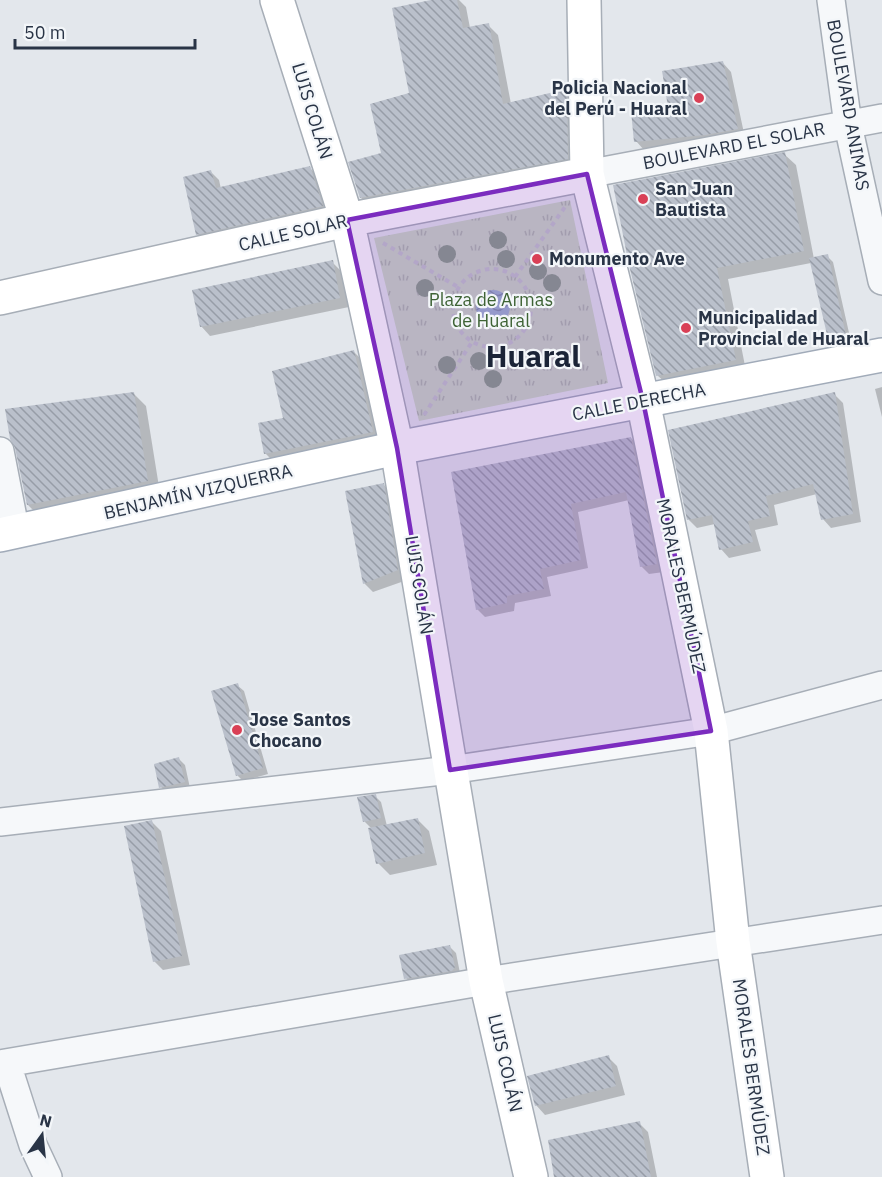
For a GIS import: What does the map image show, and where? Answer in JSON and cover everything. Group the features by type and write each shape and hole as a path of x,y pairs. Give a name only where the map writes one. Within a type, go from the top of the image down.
{"street":[{"name":"LUIS COLÁN","path":"278,0 346,220 397,448 486,981 531,1177"},
{"name":"MORALES BERMÚDEZ","path":"584,0 587,174 643,401 711,731 733,942 766,1177"},
{"name":"BOULEVARD ANIMAS","path":"831,0 848,125 882,281"},
{"name":"BOULEVARD EL SOLAR","path":"587,174 882,118"},
{"name":"CALLE SOLAR","path":"0,298 346,220 587,174"},
{"name":"CALLE DERECHA","path":"397,448 882,355"},
{"name":"BENJAMÍN VIZQUERRA","path":"8,534 397,448"},
{"path":"0,451 8,534"},
{"path":"0,822 450,770 711,731 882,685"},
{"path":"48,1177 33,1145 4,1064 486,981 882,920"}],"path":[{"path":"515,277 587,174"},
{"path":"346,220 458,287"},
{"path":"490,269 504,271 515,277 525,286 529,299 532,312 528,325 510,344 484,347 472,342 462,334 452,311 458,287 467,278 490,269"},
{"path":"430,419 419,421 472,342"}],"highlighted area":[{"path":"587,174 643,401 711,731 450,770 397,448 347,220"}],"green space":[{"name":"Plaza de Armas de Huaral","path":"570,200 608,383 419,421 374,238"}],"water":[{"path":"493,290 505,295 510,307 505,319 493,324 481,319 476,307 481,295"}],"building":[{"path":"431,0 457,0 463,28 489,23 503,104 567,89 568,159 360,198 348,162 381,153 370,104 409,93 392,8"},
{"name":"Policia Nacional del Perú - Huaral","path":"723,61 738,129 705,135 634,142 631,111 668,107 662,71"},
{"path":"785,152 804,251 717,268 736,360 656,376 629,265 613,185"},
{"path":"310,166 323,206 196,235 183,177 211,170 216,188"},
{"path":"828,254 847,340 829,343 809,258"},
{"path":"333,260 340,298 200,327 192,290"},
{"path":"354,350 373,432 264,454 258,423 283,418 272,371"},
{"path":"134,392 148,481 27,505 15,448 10,439 5,409"},
{"path":"835,392 853,514 821,520 813,484 766,496 770,516 748,521 753,542 719,550 712,515 687,520 668,430"},
{"path":"631,437 657,564 640,567 626,492 571,504 581,560 540,569 544,589 507,596 507,603 476,610 451,472"},
{"path":"384,483 398,570 363,584 345,491"},
{"name":"Jose Santos Chocano","path":"238,683 263,768 236,776 211,691"},
{"path":"179,757 185,782 159,788 154,764"},
{"path":"376,794 381,818 363,822 357,797"},
{"path":"418,818 425,853 376,864 368,828"},
{"path":"152,820 182,956 153,962 124,826"},
{"path":"450,945 455,967 452,971 404,979 399,955"},
{"path":"609,1055 616,1086 535,1106 527,1076"},
{"path":"640,1121 651,1177 554,1177 548,1140"}],"place":[{"name":"Policia Nacional del Perú - Huaral","path":"699,98"},
{"name":"San Juan Bautista","path":"643,199"},
{"name":"Monumento Ave","path":"537,259"},
{"name":"Municipalidad Provincial de Huaral","path":"686,328"},
{"name":"Jose Santos Chocano","path":"237,730"}],"district":[{"name":"Huaral","path":"533,357"}]}
